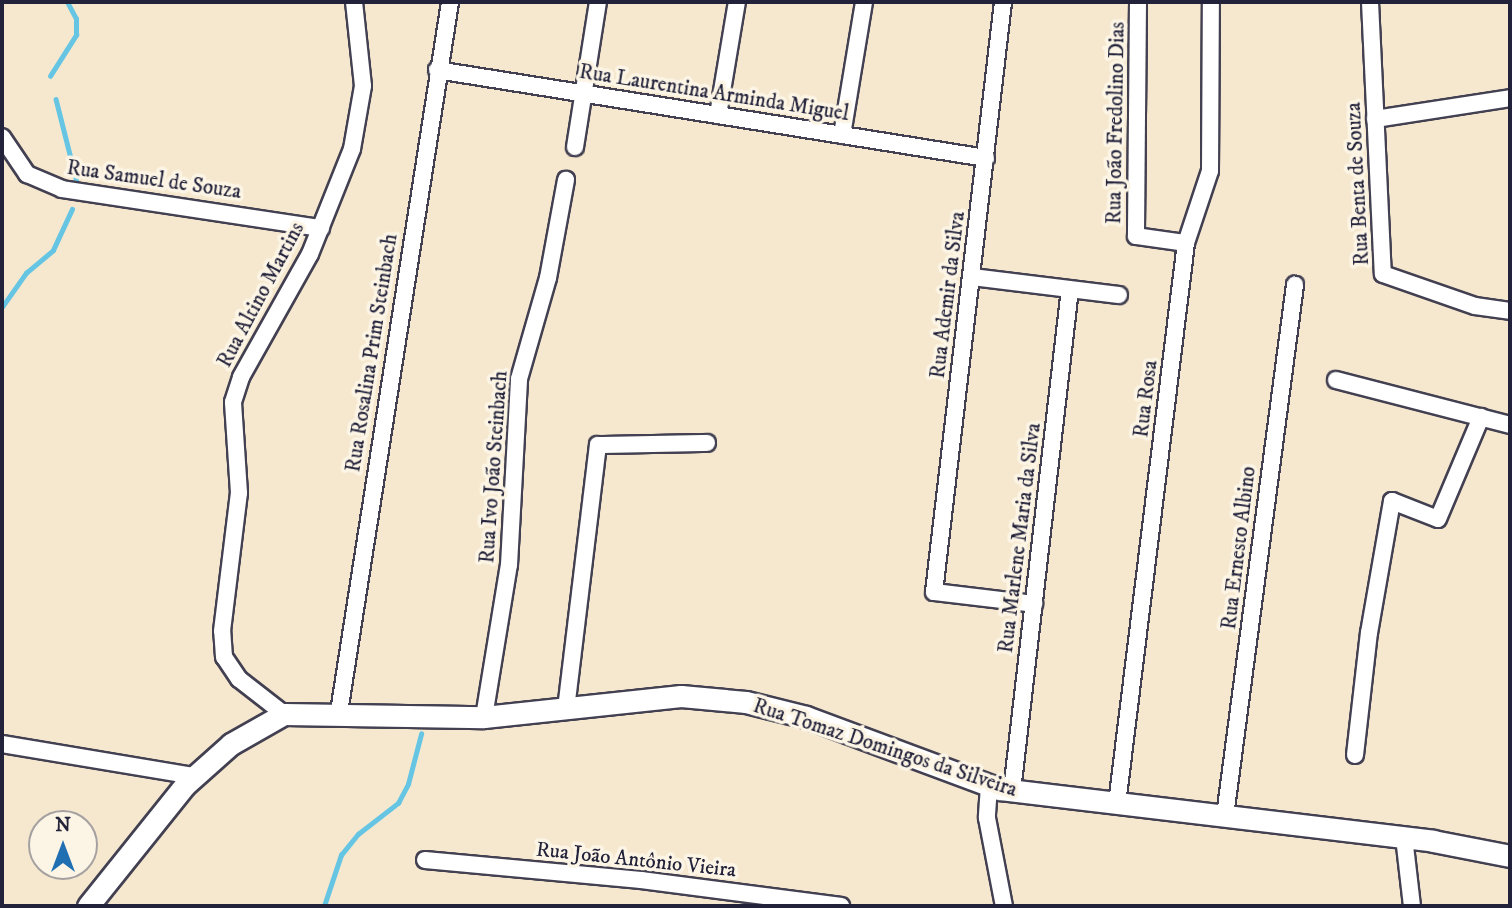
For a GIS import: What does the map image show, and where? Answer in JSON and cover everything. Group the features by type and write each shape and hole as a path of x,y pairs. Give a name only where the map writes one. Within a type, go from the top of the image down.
{"main road":[{"name":"Rua Tomaz Domingos da Silveira","path":"88,906 150,824 194,776 231,744 284,714 339,712 484,718 681,696 746,702 834,726 989,786 1012,791 1404,837 1510,856"}],"street":[{"name":"Rua Altino Martins","path":"284,714 239,679 224,657 222,631 239,494 233,402 241,377 292,289 321,228 352,149 360,113 363,54 354,2"},
{"name":"Rua Rosalina Prim Steinbach","path":"339,712 437,70 450,2"},
{"path":"575,147 598,2"},
{"path":"718,115 737,2"},
{"path":"842,135 864,2"},
{"name":"Rua Ademir da Silva","path":"1003,2 934,592 1034,604"},
{"name":"Rua João Fredolino Dias","path":"1138,2 1136,236 1186,243"},
{"name":"Rua Rosa","path":"1117,804 1186,243 1210,171 1211,2"},
{"name":"Rua Benta de Souza","path":"1370,2 1382,274 1475,306 1510,311"},
{"name":"Rua Laurentina Arminda Miguel","path":"437,70 986,158"},
{"path":"1375,119 1510,98"},
{"name":"Rua Samuel de Souza","path":"2,137 27,174 62,189 321,228"},
{"name":"Rua Ivo João Steinbach","path":"484,718 509,565 519,379 546,286 566,180"},
{"path":"972,277 1119,295"},
{"name":"Rua Ernesto Albino","path":"1225,816 1295,285"},
{"name":"Rua Marlene Maria da Silva","path":"1012,791 1070,289"},
{"path":"1336,380 1510,425"},
{"path":"1355,755 1369,633 1392,501 1438,519 1481,417"},
{"path":"566,709 598,445 708,443"},
{"path":"2,744 194,776"},
{"path":"989,786 987,818 1004,906"},
{"path":"1404,837 1412,906"},
{"name":"Rua João Antônio Vieira","path":"425,860 641,880 842,906"}],"waterway":[{"path":"50,76 76,35 76,19 67,2"},
{"path":"56,99 78,186"},
{"path":"2,307 26,273 53,250 72,209"},
{"path":"324,906 341,855 358,834 398,803 408,784 421,734"}]}
